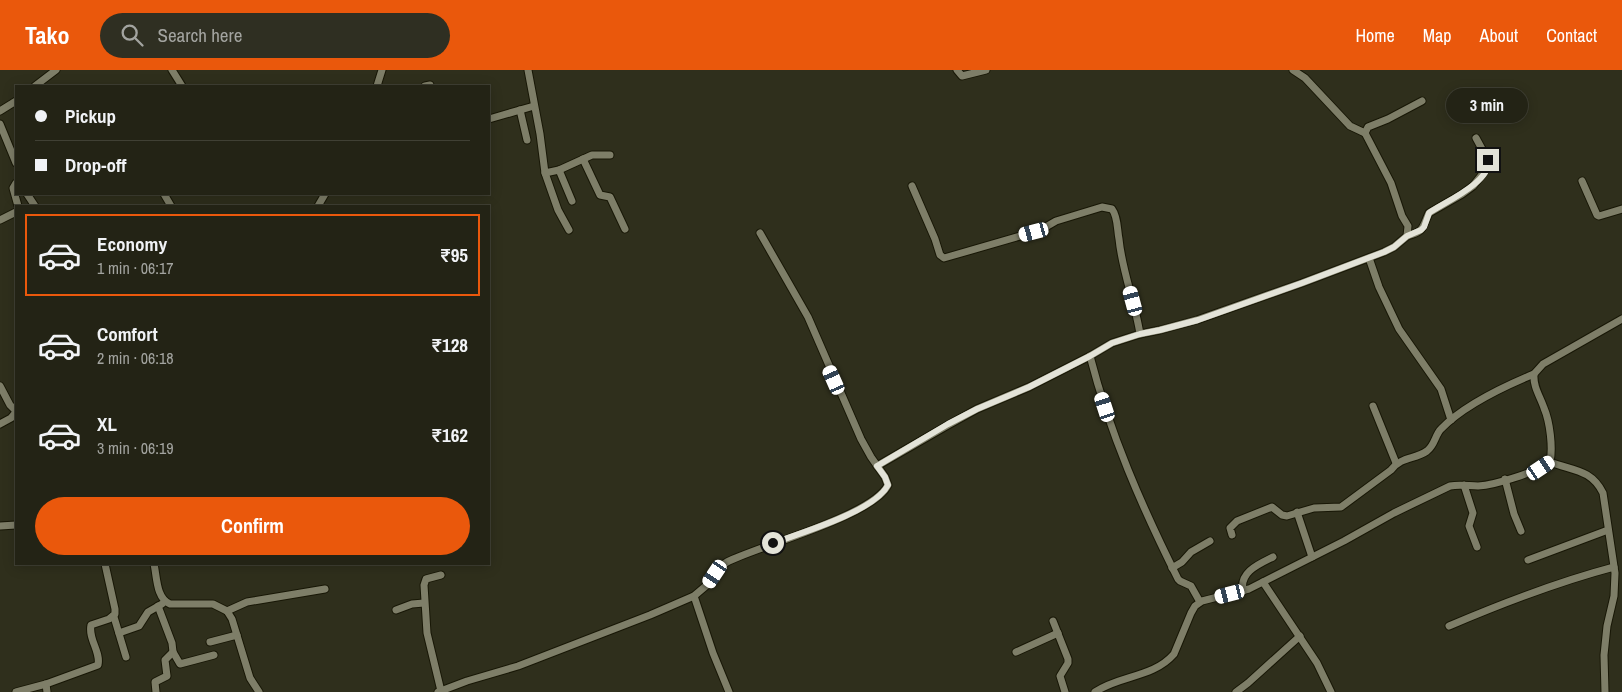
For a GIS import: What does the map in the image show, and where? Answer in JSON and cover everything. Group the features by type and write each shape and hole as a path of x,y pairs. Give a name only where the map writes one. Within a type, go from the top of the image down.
{"street":[{"path":"172,70 181,85"},
{"path":"377,85 382,70"},
{"path":"528,70 545,173 558,210 569,230"},
{"path":"957,70 962,76 986,70"},
{"path":"1293,70 1305,78 1324,96 1350,126 1365,133 1392,183 1402,216 1408,226 1407,236"},
{"path":"36,85 52,71"},
{"path":"1365,133 1368,127 1422,101"},
{"path":"0,111 15,103"},
{"path":"490,118 534,106"},
{"path":"520,110 527,140"},
{"path":"0,124 15,162"},
{"path":"877,466 962,417 1029,387 1112,343 1198,320 1369,258 1394,247 1407,236 1421,230 1429,213 1473,186 1488,168 1488,160 1476,138"},
{"path":"545,173 559,170 595,155 610,155"},
{"path":"583,159 600,195 610,197 625,228"},
{"path":"559,170 572,201"},
{"path":"1582,181 1597,215 1622,209"},
{"path":"15,185 13,188 18,205"},
{"path":"912,186 940,254 944,258 1034,232 1056,221 1102,208 1112,209 1116,217 1119,246 1140,334"},
{"path":"0,220 15,212"},
{"path":"441,575 429,578 424,582 427,633 439,691 518,666 694,596 707,584 721,566 727,562 841,518 880,494 888,485 885,477 861,439 808,317 760,233"},
{"path":"1369,258 1398,328 1441,389 1451,420"},
{"path":"1232,535 1230,528 1237,521 1272,507 1282,515 1314,508 1341,507 1391,470 1396,464 1429,450 1440,430 1451,420 1484,399 1534,374 1543,364 1622,319"},
{"path":"1090,356 1125,464 1172,568 1180,581 1191,586 1200,602"},
{"path":"1095,692 1119,680 1136,677 1156,669 1169,659 1174,654 1190,613 1200,602 1244,591 1450,486 1488,485 1541,468 1550,462 1552,452 1545,409 1534,386 1534,374"},
{"path":"0,386 15,411"},
{"path":"1372,406 1396,464"},
{"path":"0,424 11,418 15,413"},
{"path":"1550,462 1588,475 1598,484 1603,493 1608,530 1617,570 1604,655 1605,692"},
{"path":"1505,479 1514,514 1521,531"},
{"path":"1464,485 1473,513 1470,526 1477,547"},
{"path":"1297,512 1312,557"},
{"path":"0,526 15,525"},
{"path":"1528,560 1608,530"},
{"path":"1172,568 1182,562 1191,552 1210,541"},
{"path":"1244,591 1242,582 1245,576 1253,568 1273,557"},
{"path":"105,565 115,609 114,617 126,657"},
{"path":"154,565 159,590 165,602 170,604 213,604 226,611 232,619 250,678 259,692"},
{"path":"1449,626 1503,602 1587,574 1617,570"},
{"path":"1263,582 1317,663 1331,692"},
{"path":"226,611 247,602 325,589"},
{"path":"694,596 713,653 729,692"},
{"path":"119,633 139,626 145,614 165,602"},
{"path":"396,610 412,604 424,603"},
{"path":"158,606 180,664 214,655"},
{"path":"16,692 46,684 98,665 99,660 90,633 91,625 114,617"},
{"path":"1053,621 1068,659 1068,664 1060,676 1065,692"},
{"path":"1016,652 1058,633"},
{"path":"210,642 237,635"},
{"path":"1236,692 1300,636"},
{"path":"156,692 155,682 167,676 164,660 174,652"},
{"path":"46,684 47,692"}],"route":[{"path":"773,543 841,518 867,504 886,489 888,485 877,466 948,424 977,409 1029,387 1112,343 1198,320 1322,276 1394,247 1407,236 1421,230 1429,213 1473,186 1488,168 1488,160"}]}
